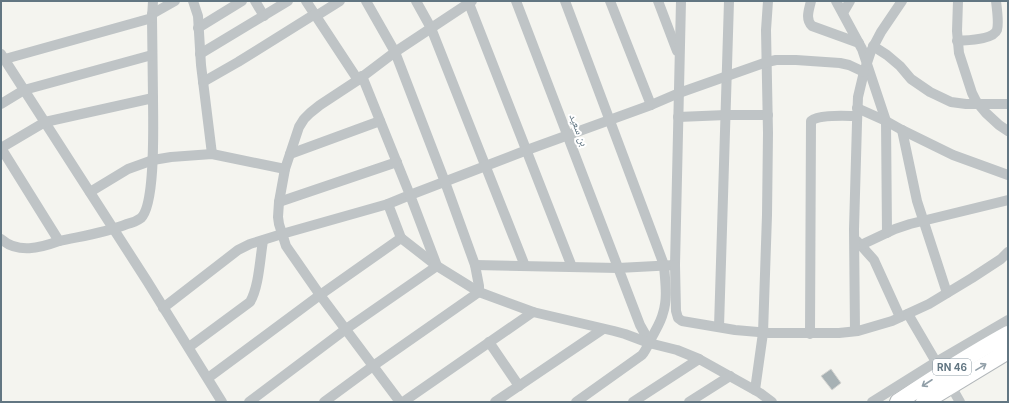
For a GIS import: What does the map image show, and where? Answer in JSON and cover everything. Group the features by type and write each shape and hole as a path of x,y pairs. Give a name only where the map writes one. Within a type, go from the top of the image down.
{"main road":[{"name":"RN 46","path":"898,402 976,352 1008,334"},
{"name":"RN 46","path":"924,402 943,373 1008,351"}],"street":[{"path":"1,239 15,247 41,247 59,241 114,229 140,219 145,214 152,182 153,160 153,1"},
{"path":"175,1 152,16 3,57 114,229 222,402"},
{"path":"193,1 198,16 200,54 212,154"},
{"path":"198,28 242,1"},
{"path":"255,1 264,16"},
{"path":"200,54 288,1"},
{"path":"306,1 360,78 397,162 437,266"},
{"path":"203,82 340,1"},
{"path":"366,1 395,52 475,265 479,292"},
{"path":"416,1 431,28 525,266"},
{"name":"بن سعيد","path":"516,1 640,325 649,342"},
{"path":"565,1 664,266 666,293 663,314 646,350 642,355 576,402"},
{"path":"610,1 651,105"},
{"path":"658,1 680,57"},
{"path":"680,1 676,266 676,311 678,318 682,321 764,333 810,334 854,331 886,323 929,304 1008,252"},
{"path":"719,327 729,1"},
{"path":"755,390 764,333 768,115 766,30 768,1"},
{"path":"811,1 807,19 812,26 859,43"},
{"path":"836,1 867,61 886,121 887,233"},
{"path":"843,13 850,1"},
{"path":"854,331 857,241 858,97 867,61 873,46 902,1"},
{"path":"958,1 958,53 966,78 978,104 999,125 1008,131"},
{"path":"957,41 987,38 994,34 997,25 996,1"},
{"path":"533,312 401,402 320,295 286,246 279,224 279,202 284,169 299,127 304,119 320,105 395,52 470,2 572,267"},
{"path":"873,46 900,66 911,79 930,92 951,102 966,104 1008,104"},
{"path":"1,104 24,90 152,56"},
{"path":"163,308 238,250 250,244 388,204 527,150 651,105 679,93 767,62 776,60 796,60 840,63 849,65 864,72"},
{"path":"59,241 1,148 45,122 153,98"},
{"path":"810,334 811,121 818,117 857,112 886,121 953,155 1008,175"},
{"path":"678,117 726,114 768,115"},
{"path":"290,154 380,121"},
{"path":"902,130 917,201 947,293"},
{"path":"90,192 128,169 153,160 171,157 212,154 284,169"},
{"path":"279,202 397,162"},
{"path":"857,241 887,233 923,220 1008,200"},
{"path":"388,204 401,238 437,266 479,292 533,312 625,334 677,350 699,359 755,390 772,402"},
{"path":"208,378 320,295 401,238"},
{"path":"188,347 250,302 254,296 263,240"},
{"path":"857,241 874,260 904,316 943,373 960,402"},
{"path":"475,265 618,268 676,266"},
{"path":"249,402 346,329 437,266"},
{"path":"324,402 479,292"},
{"path":"872,402 943,373 1008,320"},
{"path":"495,402 603,329"},
{"path":"489,342 519,386"},
{"path":"633,402 699,359"},
{"path":"689,402 730,376"}],"building":[{"path":"831,369 841,383 832,390 821,376"}]}
